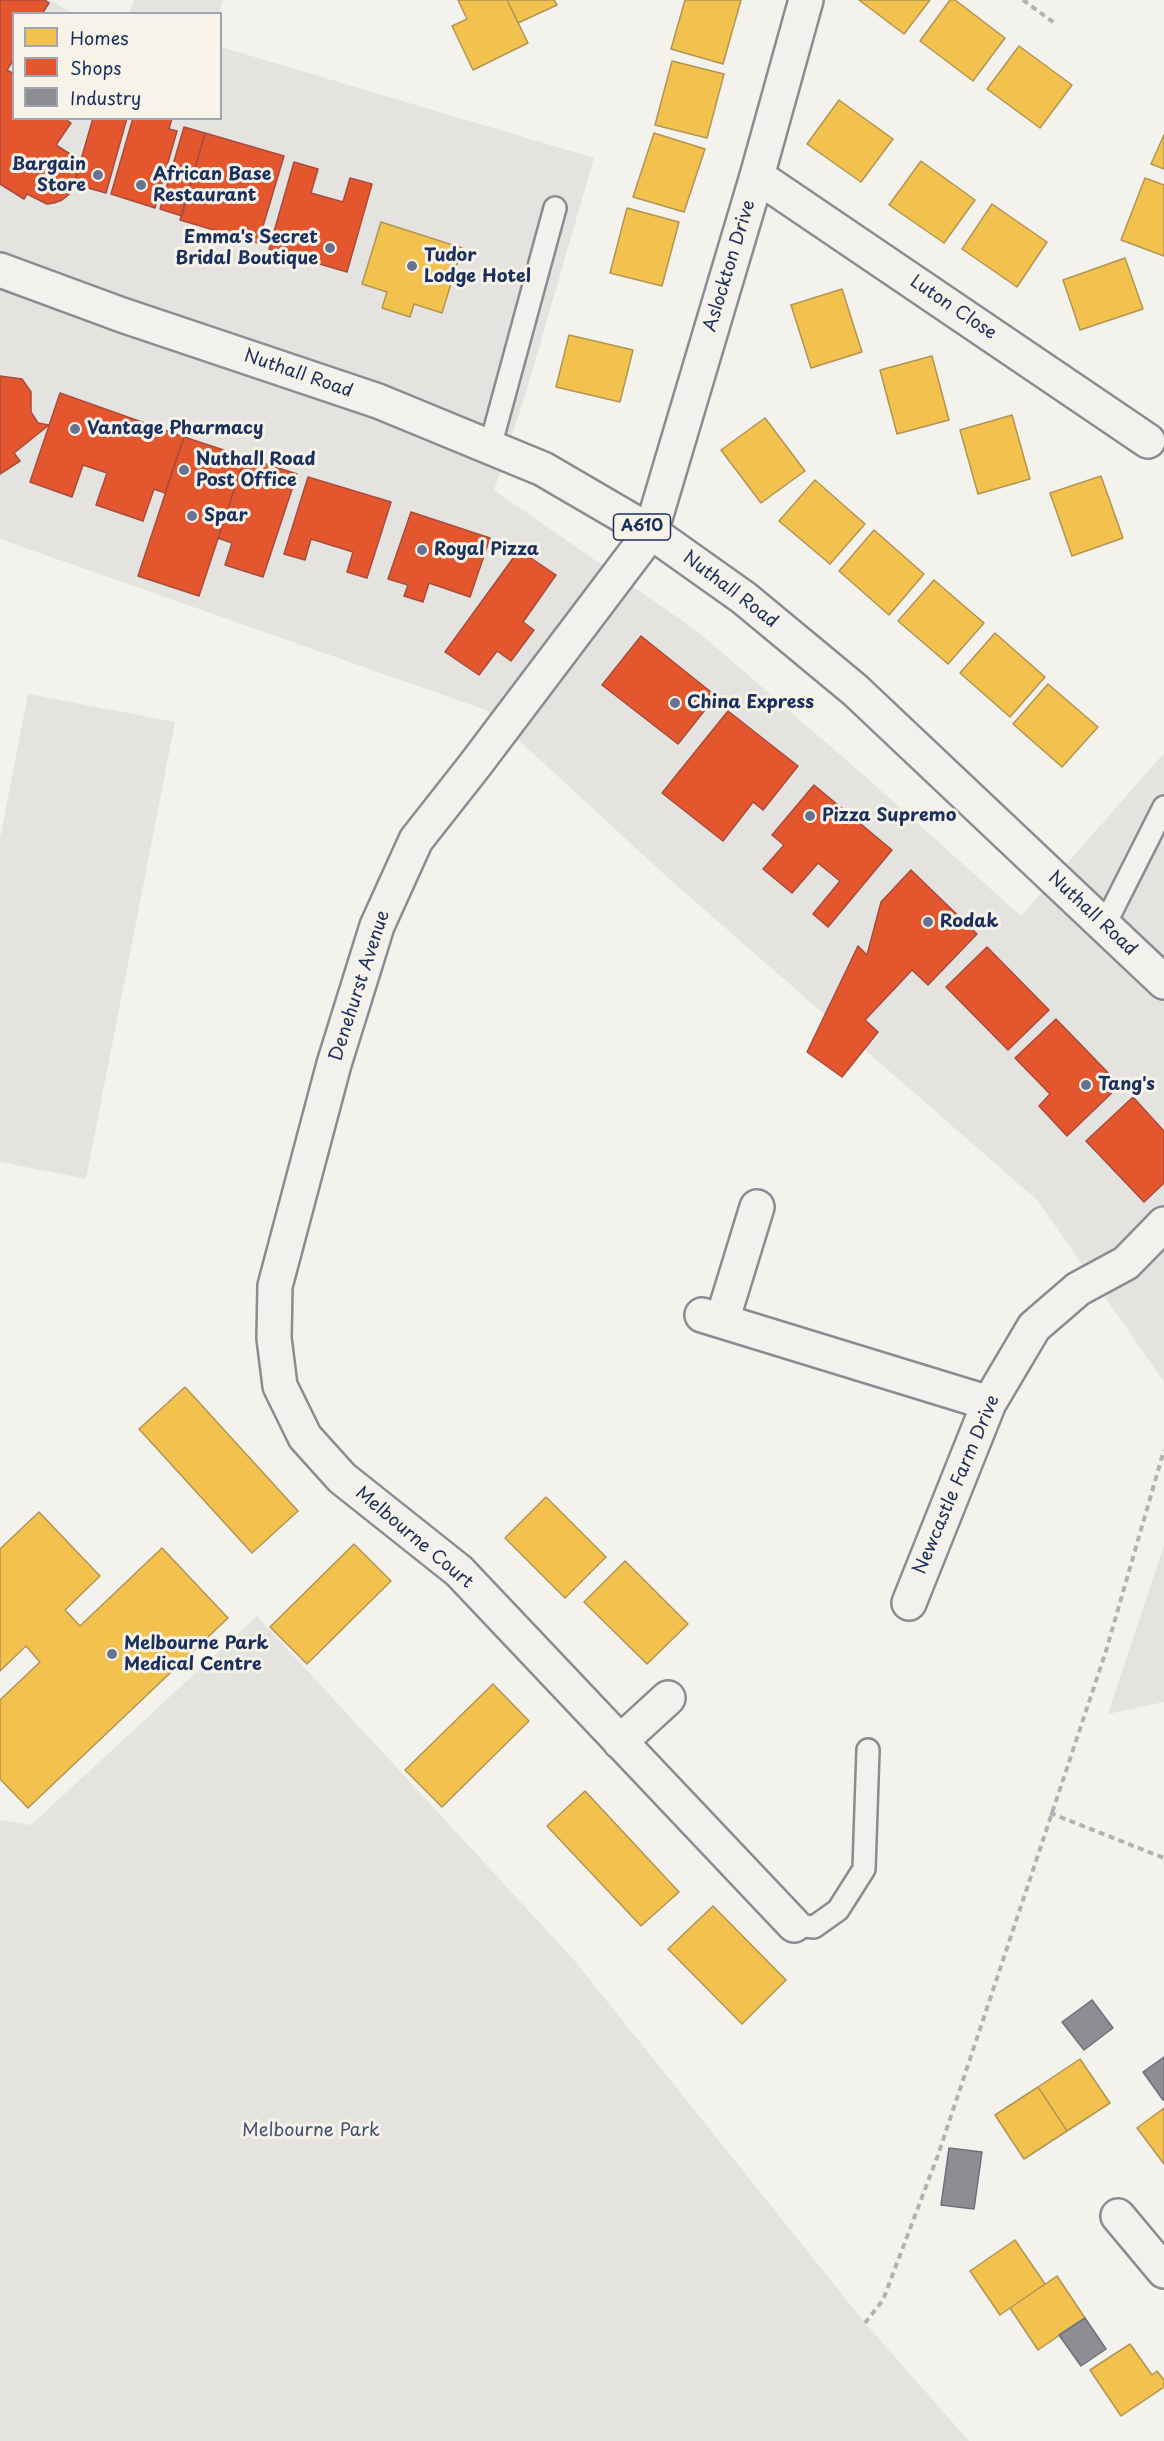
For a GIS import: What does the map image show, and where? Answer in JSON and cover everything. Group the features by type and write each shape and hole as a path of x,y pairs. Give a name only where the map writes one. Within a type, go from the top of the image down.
{"main road":[{"name":"Aslockton Drive","path":"651,531 758,176 806,0"},
{"name":"Luton Close","path":"758,176 1148,441"},
{"name":"Nuthall Road","path":"0,270 122,315 378,401 543,469 651,531 744,598 855,690 1164,982"},
{"name":"Denehurst Avenue","path":"274,1338 274,1286 334,1064 376,926 416,840 476,765 651,531"},
{"path":"757,1207 712,1318 989,1403"},
{"name":"Newcastle Farm Drive","path":"909,1603 989,1403 1034,1327 1078,1289 1126,1263 1164,1224"},
{"name":"Melbourne Court","path":"274,1338 280,1386 305,1437 342,1478 459,1571 794,1925"},
{"path":"620,1742 668,1698"},
{"path":"1118,2216 1164,2271"}],"lane":[{"path":"490,447 555,208"},
{"path":"1104,926 1164,807"},
{"path":"794,1925 814,1927 838,1910 864,1869 868,1750"}],"path":[{"path":"1023,0 1057,25"},
{"path":"865,2323 883,2300 938,2155 1050,1813 1106,1651 1164,1450"},
{"path":"1050,1813 1164,1858"}],"shaded area":[{"path":"0,0 50,0 70,12 12,12 12,120 222,120 222,47 594,158 525,396 494,490 697,631 867,778 1021,916 1164,753 1164,1382 1038,1201 666,876 486,710 0,539"},
{"path":"134,0 223,0 219,12 129,12"},
{"path":"28,694 175,722 86,1179 0,1162 0,839"},
{"path":"1164,1545 1164,1702 1108,1714"},
{"name":"Melbourne Park","path":"257,1616 574,1960 865,2323 969,2441 0,2441 0,1820 31,1825"}],"building: Homes":[{"path":"458,0 507,0 528,43 473,70 452,26 467,19"},
{"path":"507,0 554,0 557,5 518,23"},
{"path":"685,0 741,0 723,64 671,49"},
{"path":"859,0 930,0 904,34"},
{"path":"950,0 955,0 1005,38 973,81 920,41"},
{"path":"1019,46 1072,85 1040,128 987,89"},
{"path":"672,61 724,74 707,138 655,125"},
{"path":"839,100 893,139 861,182 807,144"},
{"path":"654,133 705,149 684,212 633,197"},
{"path":"1164,135 1164,169 1151,164"},
{"path":"921,161 975,200 944,243 889,205"},
{"path":"1145,178 1164,185 1164,256 1121,240"},
{"path":"992,204 1047,242 1017,287 962,249"},
{"path":"627,208 679,222 662,286 610,273"},
{"name":"Tudor Lodge Hotel","path":"381,222 462,248 442,313 414,304 410,317 382,308 387,292 362,284"},
{"path":"1125,258 1143,309 1080,330 1063,280"},
{"path":"842,289 862,352 811,368 791,305"},
{"path":"569,335 633,350 620,402 556,387"},
{"path":"932,356 949,420 897,434 880,370"},
{"path":"1012,415 1030,479 978,494 960,430"},
{"path":"765,418 805,471 761,503 721,450"},
{"path":"1101,476 1123,538 1072,556 1050,493"},
{"path":"815,480 865,524 830,564 779,521"},
{"path":"874,530 924,574 889,615 839,571"},
{"path":"934,580 984,623 948,664 898,621"},
{"path":"995,633 1045,677 1010,717 960,673"},
{"path":"1048,684 1098,727 1062,767 1013,724"},
{"path":"185,1387 298,1511 252,1553 139,1429"},
{"path":"546,1497 606,1557 565,1598 505,1538"},
{"name":"Melbourne Park Medical Centre","path":"39,1512 100,1576 65,1610 80,1626 162,1548 228,1618 28,1808 0,1779 0,1700 40,1662 26,1646 0,1671 0,1549"},
{"path":"354,1544 391,1581 307,1664 270,1627"},
{"path":"625,1561 688,1624 647,1664 584,1602"},
{"path":"493,1684 529,1721 442,1807 405,1770"},
{"path":"585,1791 679,1892 641,1926 547,1826"},
{"path":"713,1906 786,1980 742,2024 668,1949"},
{"path":"1080,2059 1110,2103 1067,2131 1038,2087"},
{"path":"1038,2087 1067,2131 1024,2159 995,2115"},
{"path":"1164,2108 1164,2164 1137,2128"},
{"path":"1015,2240 1045,2284 1000,2315 970,2271"},
{"path":"1057,2276 1085,2318 1038,2350 1010,2308"},
{"path":"1130,2344 1152,2375 1157,2371 1164,2380 1164,2387 1121,2416 1090,2370"}],"building: Shops":[{"path":"0,0 45,0 49,3 43,12 12,12 12,62 7,70 12,73 12,120 67,120 71,123 56,145 81,161 72,192 54,203 47,204 27,194 24,199 0,184"},
{"path":"92,120 126,120 106,193 74,184"},
{"path":"132,120 171,120 169,129 177,131 155,208 111,194"},
{"path":"184,127 205,133 182,216 160,209"},
{"path":"205,133 284,156 258,243 180,220"},
{"path":"294,162 318,169 311,193 343,202 350,178 372,184 347,272 269,249"},
{"path":"0,376 22,379 31,392 31,412 38,423 49,425 14,453 20,461 0,474"},
{"path":"60,393 184,437 165,493 154,489 143,521 96,505 107,473 83,465 72,497 30,482"},
{"name":"Spar","path":"184,437 245,457 199,596 138,576"},
{"path":"245,457 297,474 263,577 225,565 232,543 218,538"},
{"path":"308,477 391,502 367,578 347,572 353,552 311,539 305,560 284,554"},
{"path":"411,512 490,538 470,597 429,583 423,602 404,596 408,585 388,579"},
{"path":"519,550 556,575 523,622 534,630 511,661 497,651 479,675 445,652"},
{"path":"641,636 716,696 678,744 602,685"},
{"path":"728,711 798,766 763,810 753,802 723,841 662,793"},
{"path":"814,785 892,850 828,927 813,914 840,881 818,863 792,893 763,869 784,845 772,835"},
{"path":"911,870 977,934 928,985 912,970 865,1020 878,1032 842,1077 807,1052 858,946 867,955 881,902"},
{"path":"987,947 1049,1010 1008,1050 946,987"},
{"path":"1056,1019 1120,1085 1067,1136 1039,1106 1050,1094 1015,1058"},
{"path":"1133,1097 1164,1131 1164,1183 1144,1202 1086,1141"}],"building: Industry":[{"path":"1092,2000 1113,2028 1084,2050 1062,2022"},
{"path":"1164,2057 1164,2100 1163,2100 1143,2072"},
{"path":"949,2148 982,2152 974,2209 941,2205"},
{"path":"1085,2318 1106,2349 1081,2366 1059,2335"}],"place":[{"name":"Bargain Store","path":"98,175"},
{"name":"African Base Restaurant","path":"141,185"},
{"name":"Emma's Secret Bridal Boutique","path":"330,248"},
{"name":"Tudor Lodge Hotel","path":"412,266"},
{"name":"Vantage Pharmacy","path":"75,429"},
{"name":"Nuthall Road Post Office","path":"184,470"},
{"name":"Spar","path":"192,516"},
{"name":"Royal Pizza","path":"422,550"},
{"name":"China Express","path":"675,703"},
{"name":"Pizza Supremo","path":"810,816"},
{"name":"Rodak","path":"928,922"},
{"name":"Tang's","path":"1086,1085"},
{"name":"Melbourne Park Medical Centre","path":"112,1654"}]}
